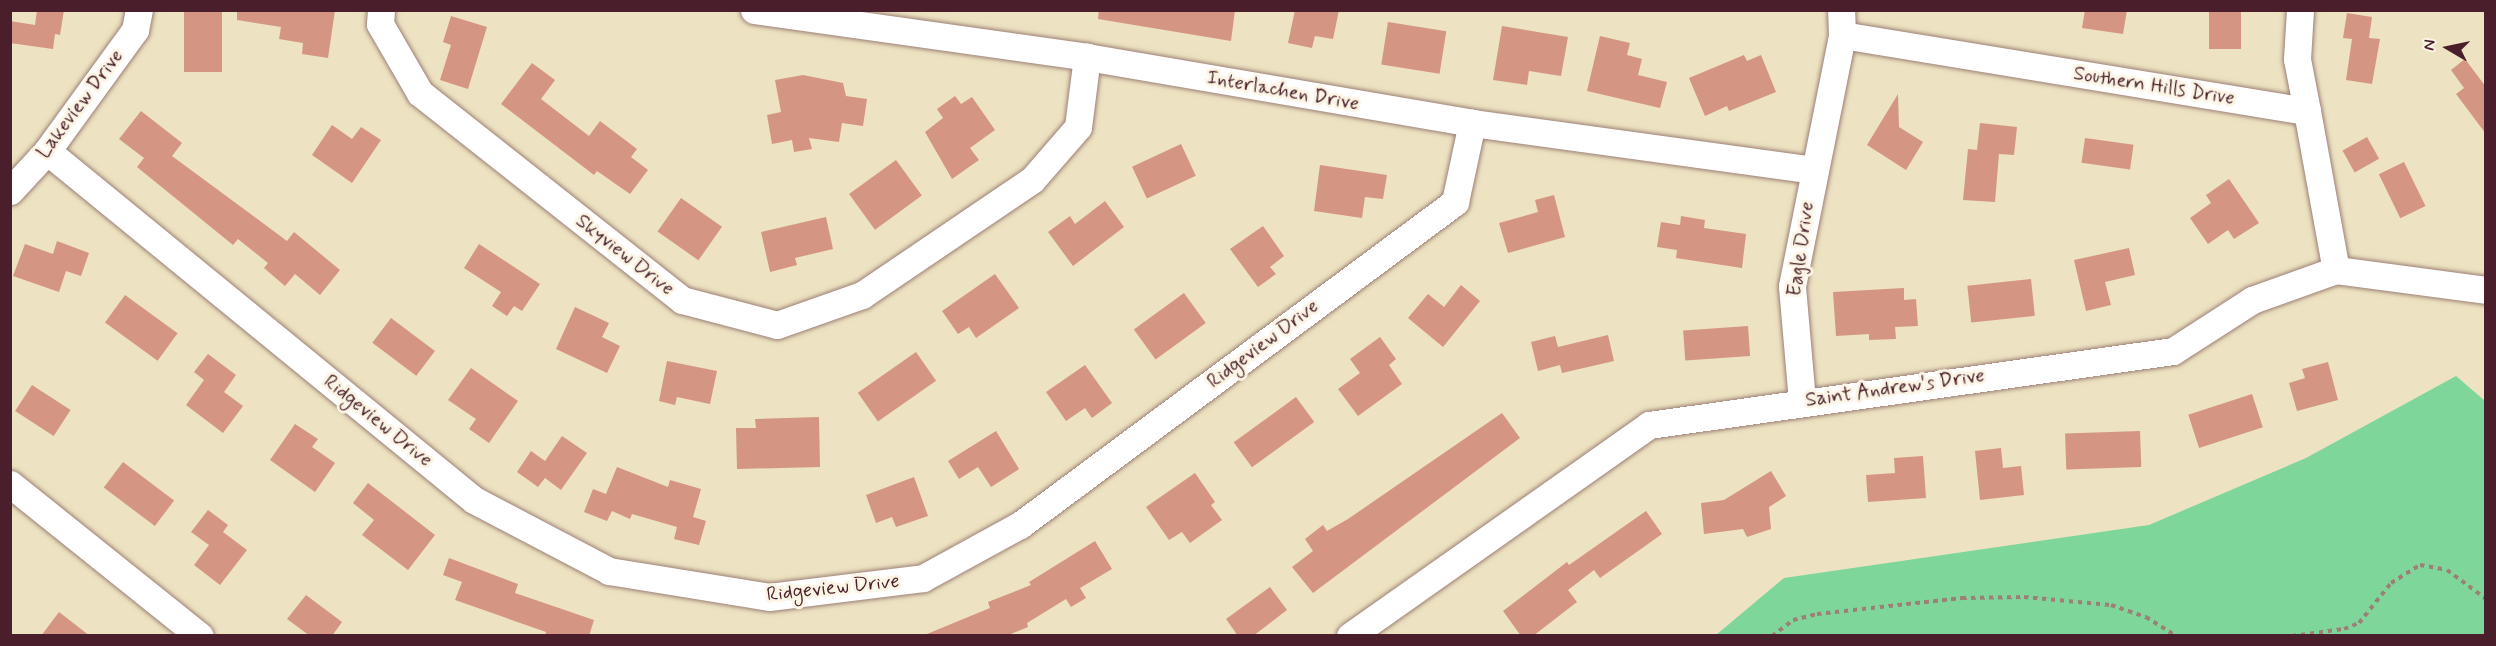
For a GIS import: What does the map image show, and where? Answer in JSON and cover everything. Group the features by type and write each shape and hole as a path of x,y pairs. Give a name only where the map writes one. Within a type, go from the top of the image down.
{"street":[{"name":"Lakeview Drive","path":"10,191 47,151 135,30 139,10"},
{"name":"Skyview Drive","path":"381,10 380,24 420,93 682,300 777,325 862,295 1032,180 1078,127 1087,57"},
{"name":"Interlachen Drive","path":"754,10 1087,57 1472,123 1813,170"},
{"path":"2300,10 2297,59 2336,270"},
{"name":"Southern Hills Drive","path":"1841,23 2307,111"},
{"name":"Eagle Drive","path":"1802,401 1792,285 1841,23"},
{"name":"Ridgeview Drive","path":"47,151 474,500 609,571 769,597 923,578 1020,525 1455,202 1472,123"},
{"name":"Saint Andrew's Drive","path":"1350,636 1649,425 1802,401 2173,351 2252,300 2336,270 2486,290"},
{"path":"10,484 200,636"}],"path":[{"path":"2292,636 2352,627 2368,614 2398,576 2420,565 2447,570 2486,599"},
{"path":"1772,636 1793,620 1817,614 1962,598 2024,597 2111,605 2146,617 2176,636"}],"green space":[{"path":"2456,376 2485,401 2485,635 1716,635 1784,578 2149,525 2306,458"}],"building":[{"path":"37,10 64,10 60,35 55,34 53,49 10,43 10,21 35,25"},
{"path":"184,10 222,10 222,72 184,72"},
{"path":"237,10 335,10 328,58 302,54 303,43 279,39 281,27 237,20"},
{"path":"1099,10 1235,10 1231,41 1098,19"},
{"path":"1295,10 1339,10 1333,39 1315,36 1312,48 1288,43"},
{"path":"2085,10 2127,10 2123,34 2082,28"},
{"path":"2209,10 2241,10 2241,49 2209,49"},
{"path":"2347,13 2372,17 2369,38 2380,39 2372,84 2346,80 2352,39 2343,38"},
{"path":"451,16 487,27 468,89 440,80 451,45 443,42"},
{"path":"1388,22 1446,31 1440,74 1381,64"},
{"path":"1502,26 1568,37 1561,76 1529,71 1527,85 1493,80"},
{"path":"1600,36 1630,43 1627,55 1642,59 1638,75 1667,82 1660,108 1587,91"},
{"path":"1744,55 1747,61 1761,55 1776,92 1729,111 1727,106 1705,116 1689,78"},
{"path":"2465,59 2486,87 2486,134 2456,94 2464,88 2451,70"},
{"path":"532,63 555,80 541,99 589,136 600,121 637,149 631,157 648,170 630,194 597,171 594,175 501,104"},
{"path":"803,75 843,83 846,96 867,99 863,126 842,123 839,142 809,138 812,149 794,152 792,140 772,144 767,115 781,112 775,80"},
{"path":"1898,94 1899,127 1923,142 1906,170 1867,145"},
{"path":"955,96 961,104 972,97 995,130 970,148 979,160 952,179 925,132 943,118 937,109"},
{"path":"141,111 182,143 172,156 287,241 294,232 340,270 320,295 295,274 285,286 264,268 268,263 238,239 233,245 137,167 144,158 119,139"},
{"path":"1980,123 2017,127 2014,155 1999,154 1995,202 1963,200 1968,149 1977,150"},
{"path":"332,125 352,139 361,127 381,140 352,183 312,155"},
{"path":"2367,137 2379,159 2355,172 2343,151"},
{"path":"2085,138 2134,145 2130,170 2082,163"},
{"path":"1181,144 1196,176 1147,199 1132,167"},
{"path":"896,160 922,196 875,230 849,194"},
{"path":"2404,162 2425,206 2400,218 2379,174"},
{"path":"1320,165 1387,175 1383,199 1365,197 1362,218 1314,211"},
{"path":"2229,179 2259,223 2234,239 2228,230 2208,244 2190,218 2211,203 2206,195"},
{"path":"1554,195 1565,237 1508,253 1499,223 1538,212 1535,200"},
{"path":"681,198 722,227 698,260 657,232"},
{"path":"1105,201 1124,227 1073,266 1048,232 1070,216 1075,224"},
{"path":"1681,216 1705,220 1704,228 1746,234 1742,268 1676,258 1677,250 1657,247 1661,222 1680,225"},
{"path":"826,217 833,249 795,258 797,265 770,272 761,232"},
{"path":"1263,226 1284,256 1270,267 1276,274 1258,287 1230,249"},
{"path":"57,241 89,253 81,276 66,271 59,292 13,276 25,244 53,254"},
{"path":"479,244 540,284 522,311 514,306 507,316 492,306 501,292 464,268"},
{"path":"2129,248 2135,275 2105,282 2111,305 2086,311 2074,260"},
{"path":"995,274 1019,308 976,338 969,327 958,334 942,311"},
{"path":"2031,279 2035,316 1971,322 1967,286"},
{"path":"1461,285 1480,301 1443,347 1408,318 1428,294 1444,307"},
{"path":"1904,288 1904,300 1916,299 1918,326 1895,327 1896,339 1869,340 1869,334 1836,336 1833,292"},
{"path":"1184,293 1206,323 1156,359 1134,329"},
{"path":"125,295 178,333 158,361 105,323"},
{"path":"575,307 609,323 602,337 620,346 607,373 556,349"},
{"path":"391,318 435,351 416,376 372,343"},
{"path":"1748,326 1750,356 1685,360 1683,331"},
{"path":"1608,335 1614,361 1562,373 1560,365 1538,371 1531,342 1555,336 1558,347"},
{"path":"1380,337 1396,359 1389,365 1402,384 1358,416 1338,389 1360,373 1350,359"},
{"path":"916,352 936,381 878,421 858,393"},
{"path":"208,354 236,375 224,392 243,406 223,433 186,405 204,380 194,372"},
{"path":"667,361 717,371 710,404 677,397 675,405 659,401"},
{"path":"2328,362 2338,400 2297,411 2289,383 2305,378 2302,369"},
{"path":"1085,365 1112,403 1092,418 1085,408 1066,421 1046,392"},
{"path":"471,368 518,401 489,443 469,429 476,419 448,400"},
{"path":"32,385 71,410 54,436 15,411"},
{"path":"2252,394 2263,427 2199,448 2188,415"},
{"path":"1296,397 1314,422 1252,467 1234,442"},
{"path":"1502,413 1520,438 1313,593 1292,567 1313,551 1305,539 1323,525 1327,531 1348,519"},
{"path":"819,417 820,467 737,469 736,428 756,428 755,419"},
{"path":"295,424 318,439 312,447 335,463 315,492 270,460"},
{"path":"996,431 1019,469 991,487 978,467 959,479 948,461"},
{"path":"2140,431 2141,467 2066,470 2065,434"},
{"path":"562,436 587,453 561,490 545,478 538,487 517,472 531,451 545,461"},
{"path":"2001,448 2003,468 2021,466 2024,495 1980,500 1975,451"},
{"path":"1923,456 1926,498 1868,502 1866,475 1895,473 1894,458"},
{"path":"123,462 174,501 155,526 104,488"},
{"path":"617,467 668,487 670,480 701,489 693,517 706,521 699,545 674,539 677,527 632,514 630,519 612,511 607,521 584,512 593,489 606,494"},
{"path":"1771,471 1786,496 1769,507 1771,529 1747,537 1743,529 1704,534 1701,503 1724,500"},
{"path":"1195,473 1215,502 1211,505 1222,520 1190,543 1182,532 1169,540 1146,507"},
{"path":"914,477 928,516 896,527 892,517 876,523 866,495"},
{"path":"368,483 435,535 408,570 362,535 374,520 353,503"},
{"path":"208,510 228,525 223,532 247,550 220,585 194,565 209,545 191,532"},
{"path":"1646,511 1662,534 1600,578 1594,570 1568,590 1577,602 1533,636 1521,636 1503,611 1567,562 1569,565"},
{"path":"1095,541 1112,569 1080,588 1086,598 1071,607 1066,599 1027,623 1028,627 1006,636 922,636 990,608 988,602 1031,585 1029,582"},
{"path":"449,558 518,584 515,593 594,620 589,636 545,636 546,632 455,600 462,582 443,575"},
{"path":"1270,587 1287,610 1253,636 1238,636 1226,619"},
{"path":"306,595 342,622 332,636 310,636 287,619"},
{"path":"59,612 90,636 41,636"}]}
